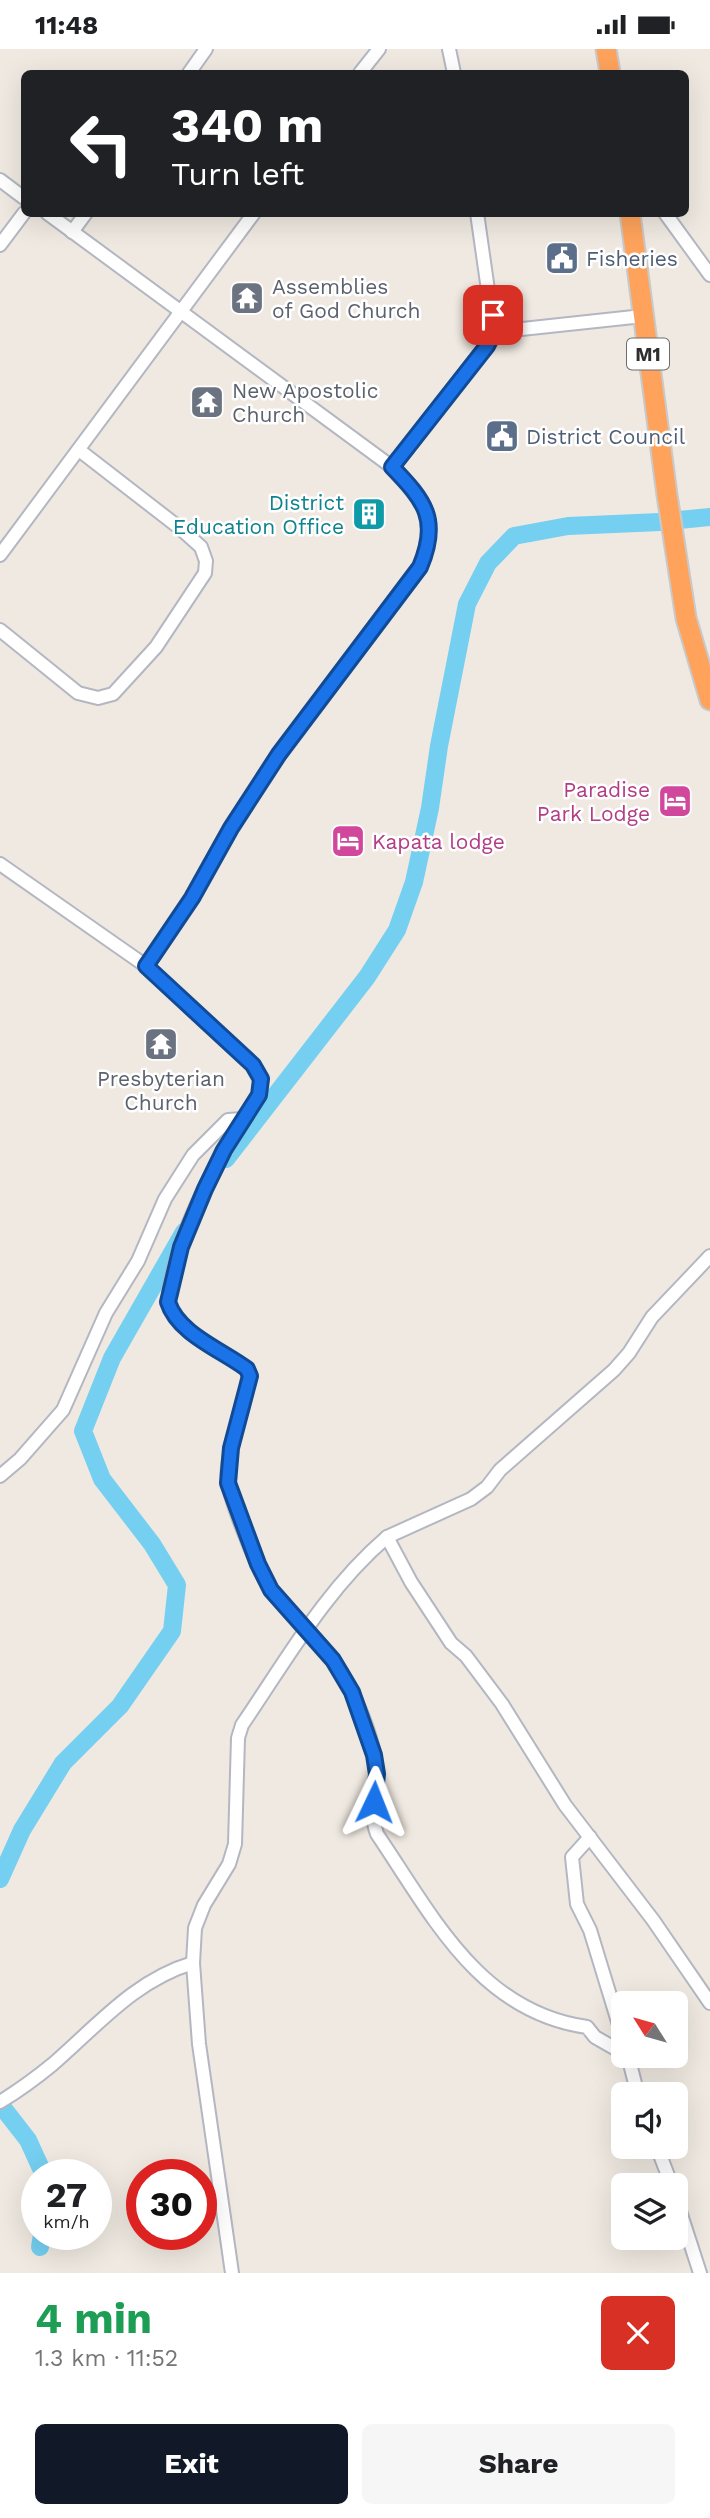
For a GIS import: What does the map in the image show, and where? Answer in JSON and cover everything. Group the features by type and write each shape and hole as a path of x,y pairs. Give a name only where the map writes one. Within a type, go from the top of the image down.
{"highway":[{"path":"606,49 610,70"},
{"name":"M1","path":"631,217 667,495 686,618 710,700"}],"street":[{"path":"191,70 206,49"},
{"path":"362,70 379,49"},
{"path":"449,49 453,70"},
{"path":"0,180 21,196"},
{"path":"0,245 21,217"},
{"path":"52,217 392,467 412,489 427,514 430,529 429,546 420,567 279,754 231,828 192,898 146,966"},
{"path":"72,232 83,217"},
{"path":"0,555 251,217"},
{"path":"392,467 487,346 494,332 478,217"},
{"path":"668,217 710,275"},
{"path":"494,332 643,316"},
{"path":"0,630 78,693 98,698 113,694 156,647 205,573 206,561 201,547 79,450"},
{"path":"0,864 146,966 253,1065 259,1074 262,1085 259,1095 205,1189 181,1247 168,1302 170,1309 185,1327 247,1369 250,1376 231,1448 228,1483 265,1580 344,1675 363,1721 377,1774 372,1816 377,1834 471,1968 513,2002 565,2024 587,2027 595,2037 611,2045"},
{"path":"0,1476 20,1459 63,1410 106,1313 141,1254 165,1199 193,1155 228,1121 243,1119"},
{"path":"232,2272 199,2044 193,1963 195,1928 204,1905 229,1864 235,1844 238,1738 242,1725 305,1630 346,1577 387,1537 471,1499 488,1487 500,1470 614,1370 629,1353 652,1317 710,1256"},
{"path":"387,1537 411,1582 451,1643 466,1656 502,1704 565,1805 653,1920 710,2003"},
{"path":"590,1837 572,1857 572,1871 577,1904 590,1930 611,1999"},
{"path":"0,2102 51,2065 112,2008 150,1982 176,1968 193,1963"},
{"path":"688,2236 700,2273"}],"waterway":[{"path":"679,520 710,517"},
{"path":"226,1159 367,977 397,930 414,882 430,808 439,746 467,604 488,563 514,536 568,526 660,522"},
{"path":"0,1879 22,1830 63,1763 120,1706 172,1631 177,1585 152,1544 102,1479 83,1431 112,1358 184,1232"},
{"path":"0,2104 28,2140 37,2159"}],"place":[{"name":"Fisheries","path":"562,258"},
{"name":"Assemblies of God Church","path":"247,298"},
{"name":"New Apostolic Church","path":"207,402"},
{"name":"District Council","path":"502,436"},
{"name":"District Education Office","path":"369,514"},
{"name":"Paradise Park Lodge","path":"675,801"},
{"name":"Kapata lodge","path":"348,841"},
{"name":"Presbyterian Church","path":"161,1044"}],"route":[{"path":"374,1802 377,1787 374,1755 352,1692 333,1660 265,1580 228,1483 231,1448 250,1376 247,1369 185,1327 170,1309 168,1302 181,1247 205,1189 224,1150 259,1095 261,1079 253,1065 146,966 192,898 231,828 279,754 420,567 429,546 427,514 405,480 392,467 487,346 494,332 493,315"}]}
